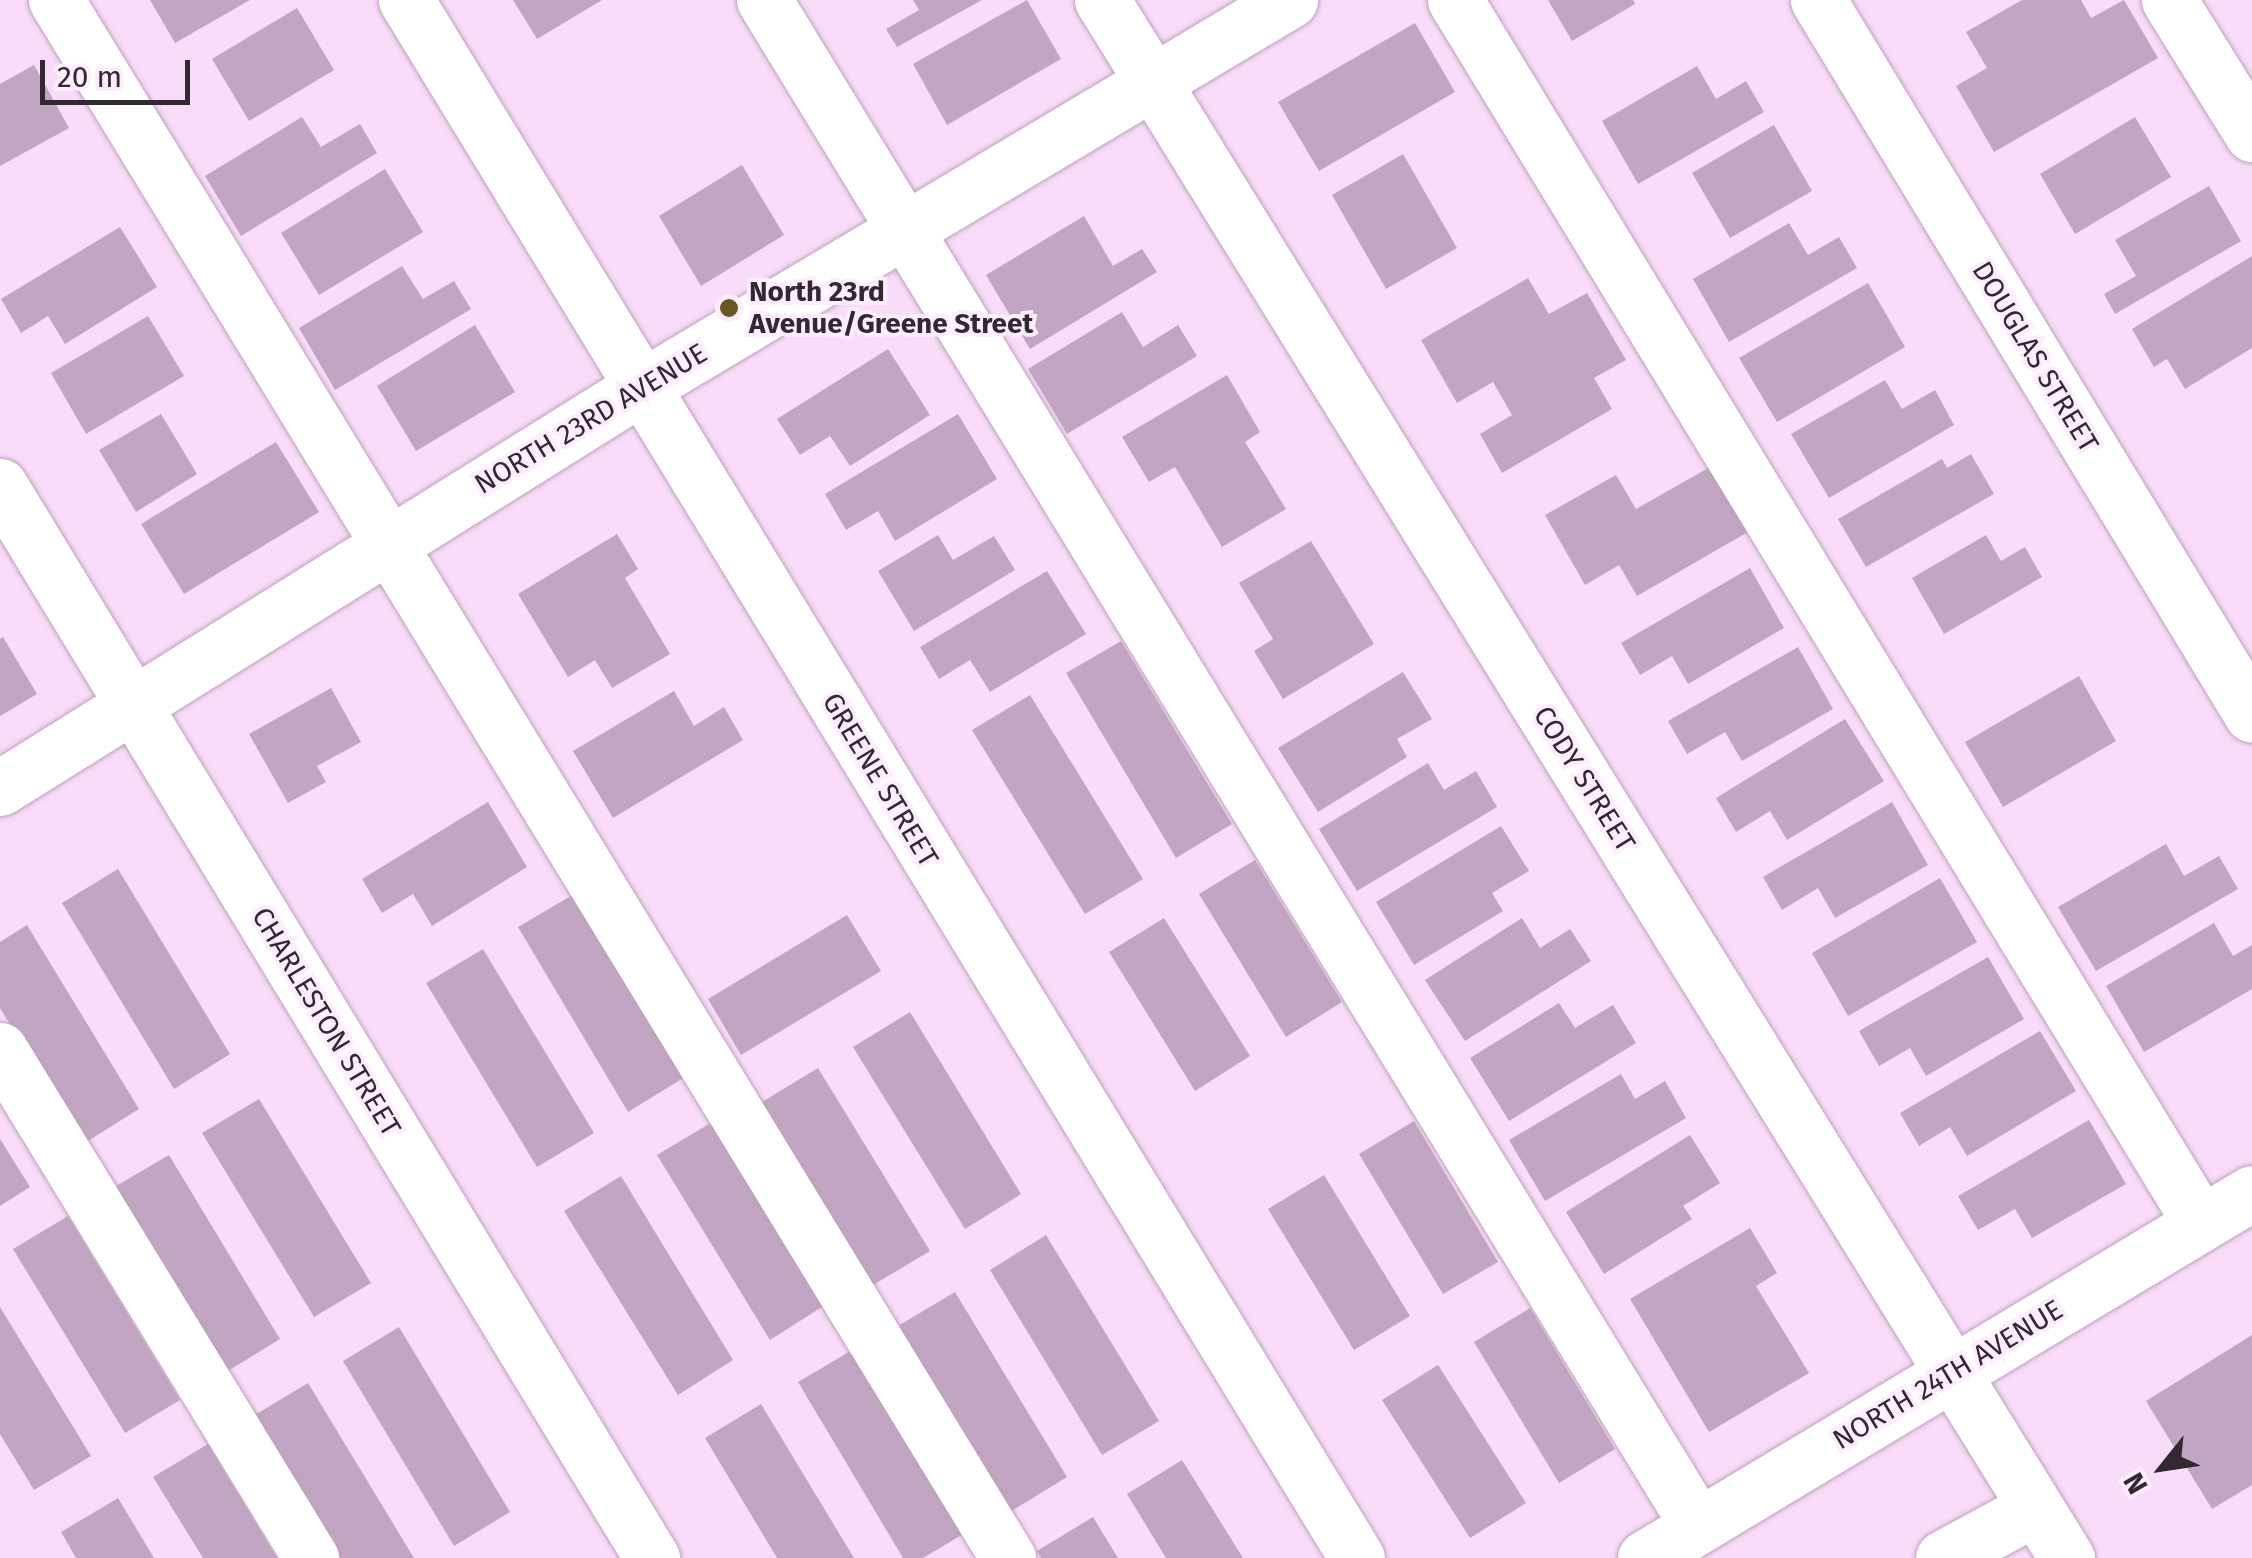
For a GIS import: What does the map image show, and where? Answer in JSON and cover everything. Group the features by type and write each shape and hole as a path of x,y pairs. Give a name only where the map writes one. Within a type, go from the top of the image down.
{"street":[{"path":"56,0 1008,1558"},
{"name":"GREENE STREET","path":"406,0 1356,1558"},
{"path":"764,0 1698,1526"},
{"name":"CODY STREET","path":"1102,0 2066,1558"},
{"name":"NORTH 23RD AVENUE","path":"0,788 640,388 1290,0"},
{"path":"1455,0 2200,1222"},
{"name":"DOUGLAS STREET","path":"1818,0 2252,714"},
{"path":"2169,0 2252,134"},
{"name":"CHARLESTON STREET","path":"0,486 652,1558"},
{"path":"0,1050 311,1558"},
{"name":"NORTH 24TH AVENUE","path":"1644,1558 2252,1193"},
{"path":"1943,1558 2035,1508"}],"building":[{"path":"150,0 250,0 175,43"},
{"path":"513,0 602,0 537,39"},
{"path":"913,0 982,0 897,47 886,29 919,10"},
{"path":"1027,0 1061,59 947,125 913,64"},
{"path":"1548,0 1633,0 1635,4 1572,41"},
{"path":"2022,0 2081,0 2091,18 2124,0 2158,58 1994,152 1956,86 1987,68 1966,32"},
{"path":"297,8 334,70 249,121 212,59"},
{"path":"1415,23 1455,92 1319,171 1278,102"},
{"path":"34,65 69,128 0,166 0,84"},
{"path":"1697,66 1716,99 1746,81 1764,112 1638,184 1602,121"},
{"path":"302,117 321,147 360,124 377,153 241,236 205,176"},
{"path":"2135,117 2171,177 2075,234 2040,174"},
{"path":"1774,125 1812,191 1730,238 1692,173"},
{"path":"1403,154 1457,248 1386,289 1332,195"},
{"path":"742,165 784,235 701,286 659,216"},
{"path":"385,169 423,232 319,295 281,233"},
{"path":"2209,186 2241,241 2115,314 2104,294 2136,276 2115,240"},
{"path":"1084,216 1113,266 1142,249 1157,272 1030,349 986,275"},
{"path":"1789,223 1808,255 1839,237 1857,268 1729,342 1693,279"},
{"path":"120,227 157,287 65,344 48,316 21,333 1,299"},
{"path":"2252,256 2252,348 2185,389 2167,359 2154,367 2132,329"},
{"path":"402,266 423,299 454,281 471,309 335,390 299,328"},
{"path":"1528,278 1549,314 1587,293 1626,360 1594,378 1612,409 1502,473 1480,434 1512,415 1493,382 1457,403 1421,340"},
{"path":"1868,283 1905,347 1777,422 1739,358"},
{"path":"1122,312 1143,347 1178,325 1197,356 1067,434 1028,369"},
{"path":"148,316 184,376 86,434 51,373"},
{"path":"475,325 515,392 416,451 377,386"},
{"path":"888,349 930,415 850,466 830,436 800,455 777,419"},
{"path":"1227,375 1260,432 1245,442 1286,509 1222,547 1175,467 1149,482 1122,437"},
{"path":"1885,380 1902,409 1935,390 1954,425 1829,498 1791,434"},
{"path":"161,414 197,474 136,512 99,450"},
{"path":"958,414 997,479 895,541 878,511 846,530 825,494"},
{"path":"276,442 319,512 184,594 141,524"},
{"path":"1971,454 1994,494 1866,567 1838,519 1942,459 1947,468"},
{"path":"1710,467 1748,532 1637,596 1619,565 1585,585 1545,515 1616,475 1636,509"},
{"path":"617,534 638,569 625,578 670,654 612,688 595,660 568,677 518,594"},
{"path":"938,535 953,560 994,536 1015,570 914,631 878,571"},
{"path":"1986,535 2001,561 2025,547 2042,577 1944,634 1912,578"},
{"path":"1311,541 1374,644 1283,699 1254,651 1273,639 1239,583"},
{"path":"1750,568 1784,628 1688,684 1672,656 1640,675 1621,643"},
{"path":"1047,571 1086,634 990,692 970,660 939,679 920,647"},
{"path":"3,637 37,694 0,716 0,639"},
{"path":"1121,641 1232,824 1176,858 1066,673"},
{"path":"1798,647 1833,709 1742,761 1725,732 1687,754 1668,721"},
{"path":"1403,672 1432,719 1397,739 1407,757 1318,812 1278,748"},
{"path":"2079,676 2116,741 2003,807 1965,742"},
{"path":"331,688 361,742 317,766 326,782 288,803 249,734"},
{"path":"674,691 694,726 724,707 743,740 613,818 573,751"},
{"path":"1030,695 1143,879 1085,914 972,730"},
{"path":"1845,719 1884,781 1787,840 1770,811 1736,832 1716,798"},
{"path":"1428,763 1444,790 1476,771 1497,807 1357,891 1319,829"},
{"path":"488,802 527,867 432,926 413,894 382,913 362,879"},
{"path":"1892,802 1928,865 1835,918 1818,888 1782,910 1763,877"},
{"path":"1501,826 1529,871 1492,893 1503,911 1414,965 1376,902"},
{"path":"2166,844 2184,876 2219,856 2238,889 2096,971 2058,907"},
{"path":"1255,860 1342,1002 1286,1037 1199,894"},
{"path":"118,869 230,1054 174,1089 62,903"},
{"path":"1940,878 1977,942 1848,1016 1812,953"},
{"path":"576,893 685,1077 628,1112 518,927"},
{"path":"847,915 881,971 741,1055 708,999"},
{"path":"1164,918 1250,1056 1195,1091 1109,952"},
{"path":"1522,918 1540,948 1570,929 1591,961 1465,1041 1425,980"},
{"path":"2214,923 2233,956 2252,945 2252,989 2144,1052 2106,986"},
{"path":"27,925 139,1109 83,1144 0,1008 0,942"},
{"path":"483,949 594,1133 537,1167 426,983"},
{"path":"1988,957 2024,1019 1926,1076 1910,1048 1879,1066 1859,1031"},
{"path":"1559,1003 1575,1028 1613,1005 1636,1043 1509,1121 1470,1058"},
{"path":"910,1012 1021,1194 965,1229 853,1047"},
{"path":"2040,1031 2076,1091 1967,1156 1950,1127 1919,1146 1900,1113"},
{"path":"818,1068 930,1251 873,1285 762,1102"},
{"path":"1621,1074 1635,1099 1665,1081 1686,1118 1545,1201 1509,1140"},
{"path":"259,1099 371,1283 314,1317 202,1133"},
{"path":"2089,1120 2126,1184 2032,1238 2015,1209 1978,1230 1958,1196"},
{"path":"714,1121 825,1305 770,1340 657,1155"},
{"path":"1414,1121 1498,1262 1443,1294 1359,1154"},
{"path":"1690,1135 1720,1183 1683,1206 1692,1219 1604,1274 1566,1212"},
{"path":"0,1139 30,1187 0,1206"},
{"path":"169,1155 280,1339 223,1374 111,1189"},
{"path":"1324,1175 1410,1316 1354,1350 1268,1209"},
{"path":"621,1176 733,1360 678,1395 564,1211"},
{"path":"68,1216 180,1400 125,1433 13,1249"},
{"path":"1750,1228 1777,1273 1756,1286 1809,1373 1709,1432 1630,1299"},
{"path":"1046,1235 1159,1421 1102,1455 990,1270"},
{"path":"955,1292 1067,1477 1010,1512 898,1326"},
{"path":"0,1307 91,1456 34,1490 0,1434"},
{"path":"1530,1308 1615,1449 1559,1483 1474,1342"},
{"path":"399,1327 510,1512 454,1546 343,1361"},
{"path":"2252,1335 2252,1485 2212,1509 2146,1401"},
{"path":"854,1349 965,1533 923,1558 903,1558 798,1382"},
{"path":"1438,1365 1526,1503 1470,1538 1382,1400"},
{"path":"308,1383 414,1558 337,1558 250,1418"},
{"path":"761,1404 854,1558 777,1558 705,1438"},
{"path":"208,1444 277,1558 203,1558 153,1477"},
{"path":"1182,1460 1243,1558 1166,1558 1127,1494"},
{"path":"118,1498 154,1558 76,1558 61,1532"},
{"path":"1093,1517 1118,1558 1041,1558 1037,1551"}],"place":[{"name":"North 23rd Avenue/Greene Street","path":"729,308"}]}
